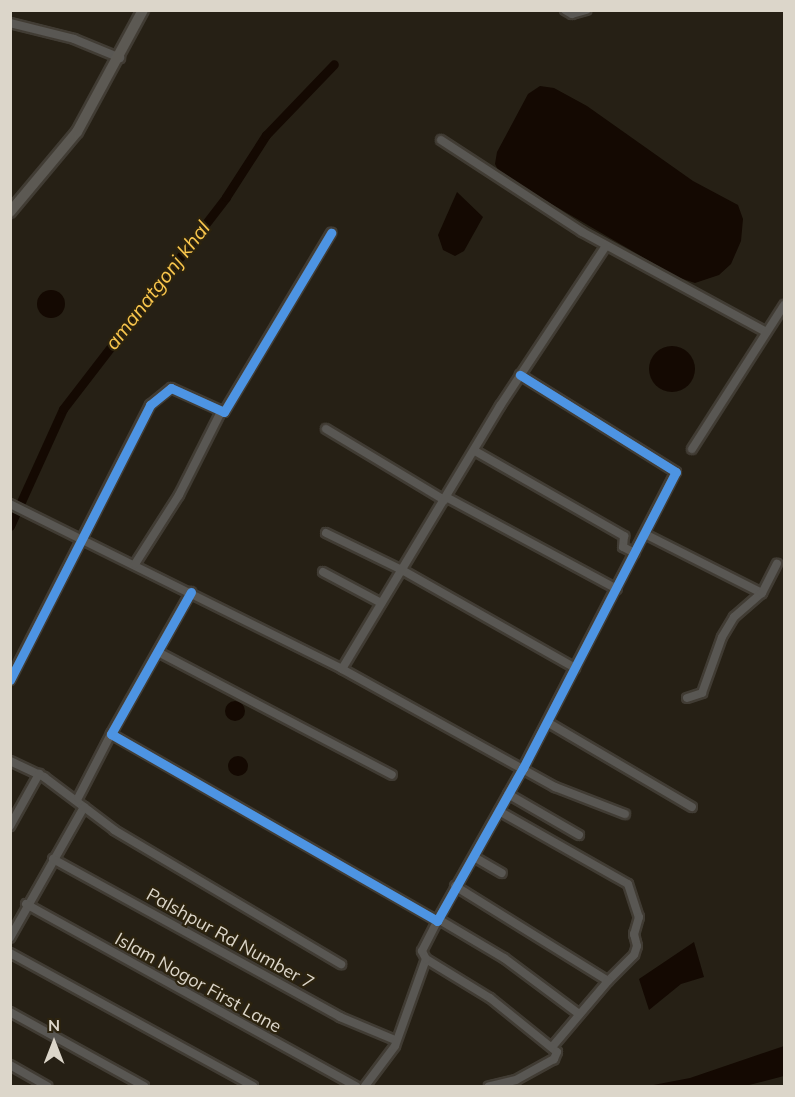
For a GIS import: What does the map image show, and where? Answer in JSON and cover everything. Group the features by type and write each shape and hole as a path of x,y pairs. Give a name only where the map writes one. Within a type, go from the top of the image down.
{"main road":[{"path":"10,212 77,132 120,58 143,10"}],"street":[{"path":"564,10 572,14 586,10"},
{"path":"10,23 74,39 120,58"},
{"path":"441,140 606,246 766,332"},
{"path":"135,564 179,495 221,412 331,233"},
{"path":"342,669 520,375 606,246"},
{"path":"692,449 784,305"},
{"path":"489,1086 516,1080 554,1059 557,1052 490,998 426,959 422,951 455,886 474,857 547,722 676,472 520,375"},
{"path":"10,680 111,477 160,393 171,388 221,412"},
{"path":"326,429 445,498 617,589"},
{"path":"475,451 624,536 623,547 635,553"},
{"path":"10,504 135,564 342,669 591,804 625,814"},
{"path":"326,533 402,570 575,668"},
{"path":"645,534 762,593"},
{"path":"687,698 702,693 722,637 734,617 762,593 777,564"},
{"path":"323,572 381,603"},
{"path":"78,798 111,734 191,592"},
{"path":"158,652 392,775"},
{"path":"547,722 692,807"},
{"path":"111,734 504,958 579,1014"},
{"path":"10,761 39,774 78,798 84,807 114,830 341,964"},
{"path":"10,826 39,774"},
{"path":"508,794 579,835"},
{"path":"10,938 26,904 84,807"},
{"path":"499,811 628,884 639,917 634,934 637,946 634,955 579,1014 552,1047"},
{"path":"474,857 502,873"},
{"name":"Palshpur Rd Number 7","path":"53,859 340,1017 395,1040"},
{"path":"455,886 609,981"},
{"name":"Islam Nogor First Lane","path":"26,904 356,1086"},
{"path":"10,953 253,1086"},
{"path":"367,1086 389,1056 426,959"},
{"path":"10,1012 144,1086"},
{"path":"10,1065 47,1086"}],"shaded area":[{"path":"540,86 554,88 587,106 693,181 738,205 743,219 741,241 731,264 719,275 695,283 677,277 500,174 495,164 497,152 528,94"},
{"path":"457,192 483,217 464,251 455,256 443,250 438,235"},
{"path":"51,290 61,294 65,304 61,314 51,318 41,314 37,304 41,294"},
{"path":"672,346 681,347 688,353 694,360 694,378 688,385 681,391 672,392 663,391 656,385 650,378 649,369 650,360 656,353 663,347"},
{"path":"231,701 239,701 245,707 245,715 239,721 231,721 225,715 225,707"},
{"path":"238,756 245,759 248,766 245,773 238,776 231,773 228,766 231,759"},
{"path":"694,942 704,977 681,984 649,1010 639,979"},
{"path":"784,1046 784,1076 745,1086 648,1086 690,1078"}],"waterway":[{"name":"amanatgonj khal","path":"10,526 63,409 226,197 266,135 334,64"}],"cycle path":[{"path":"10,680 150,405 171,388 224,412 331,233"},
{"path":"191,592 111,734 437,921 523,768 676,472 520,375"}]}
